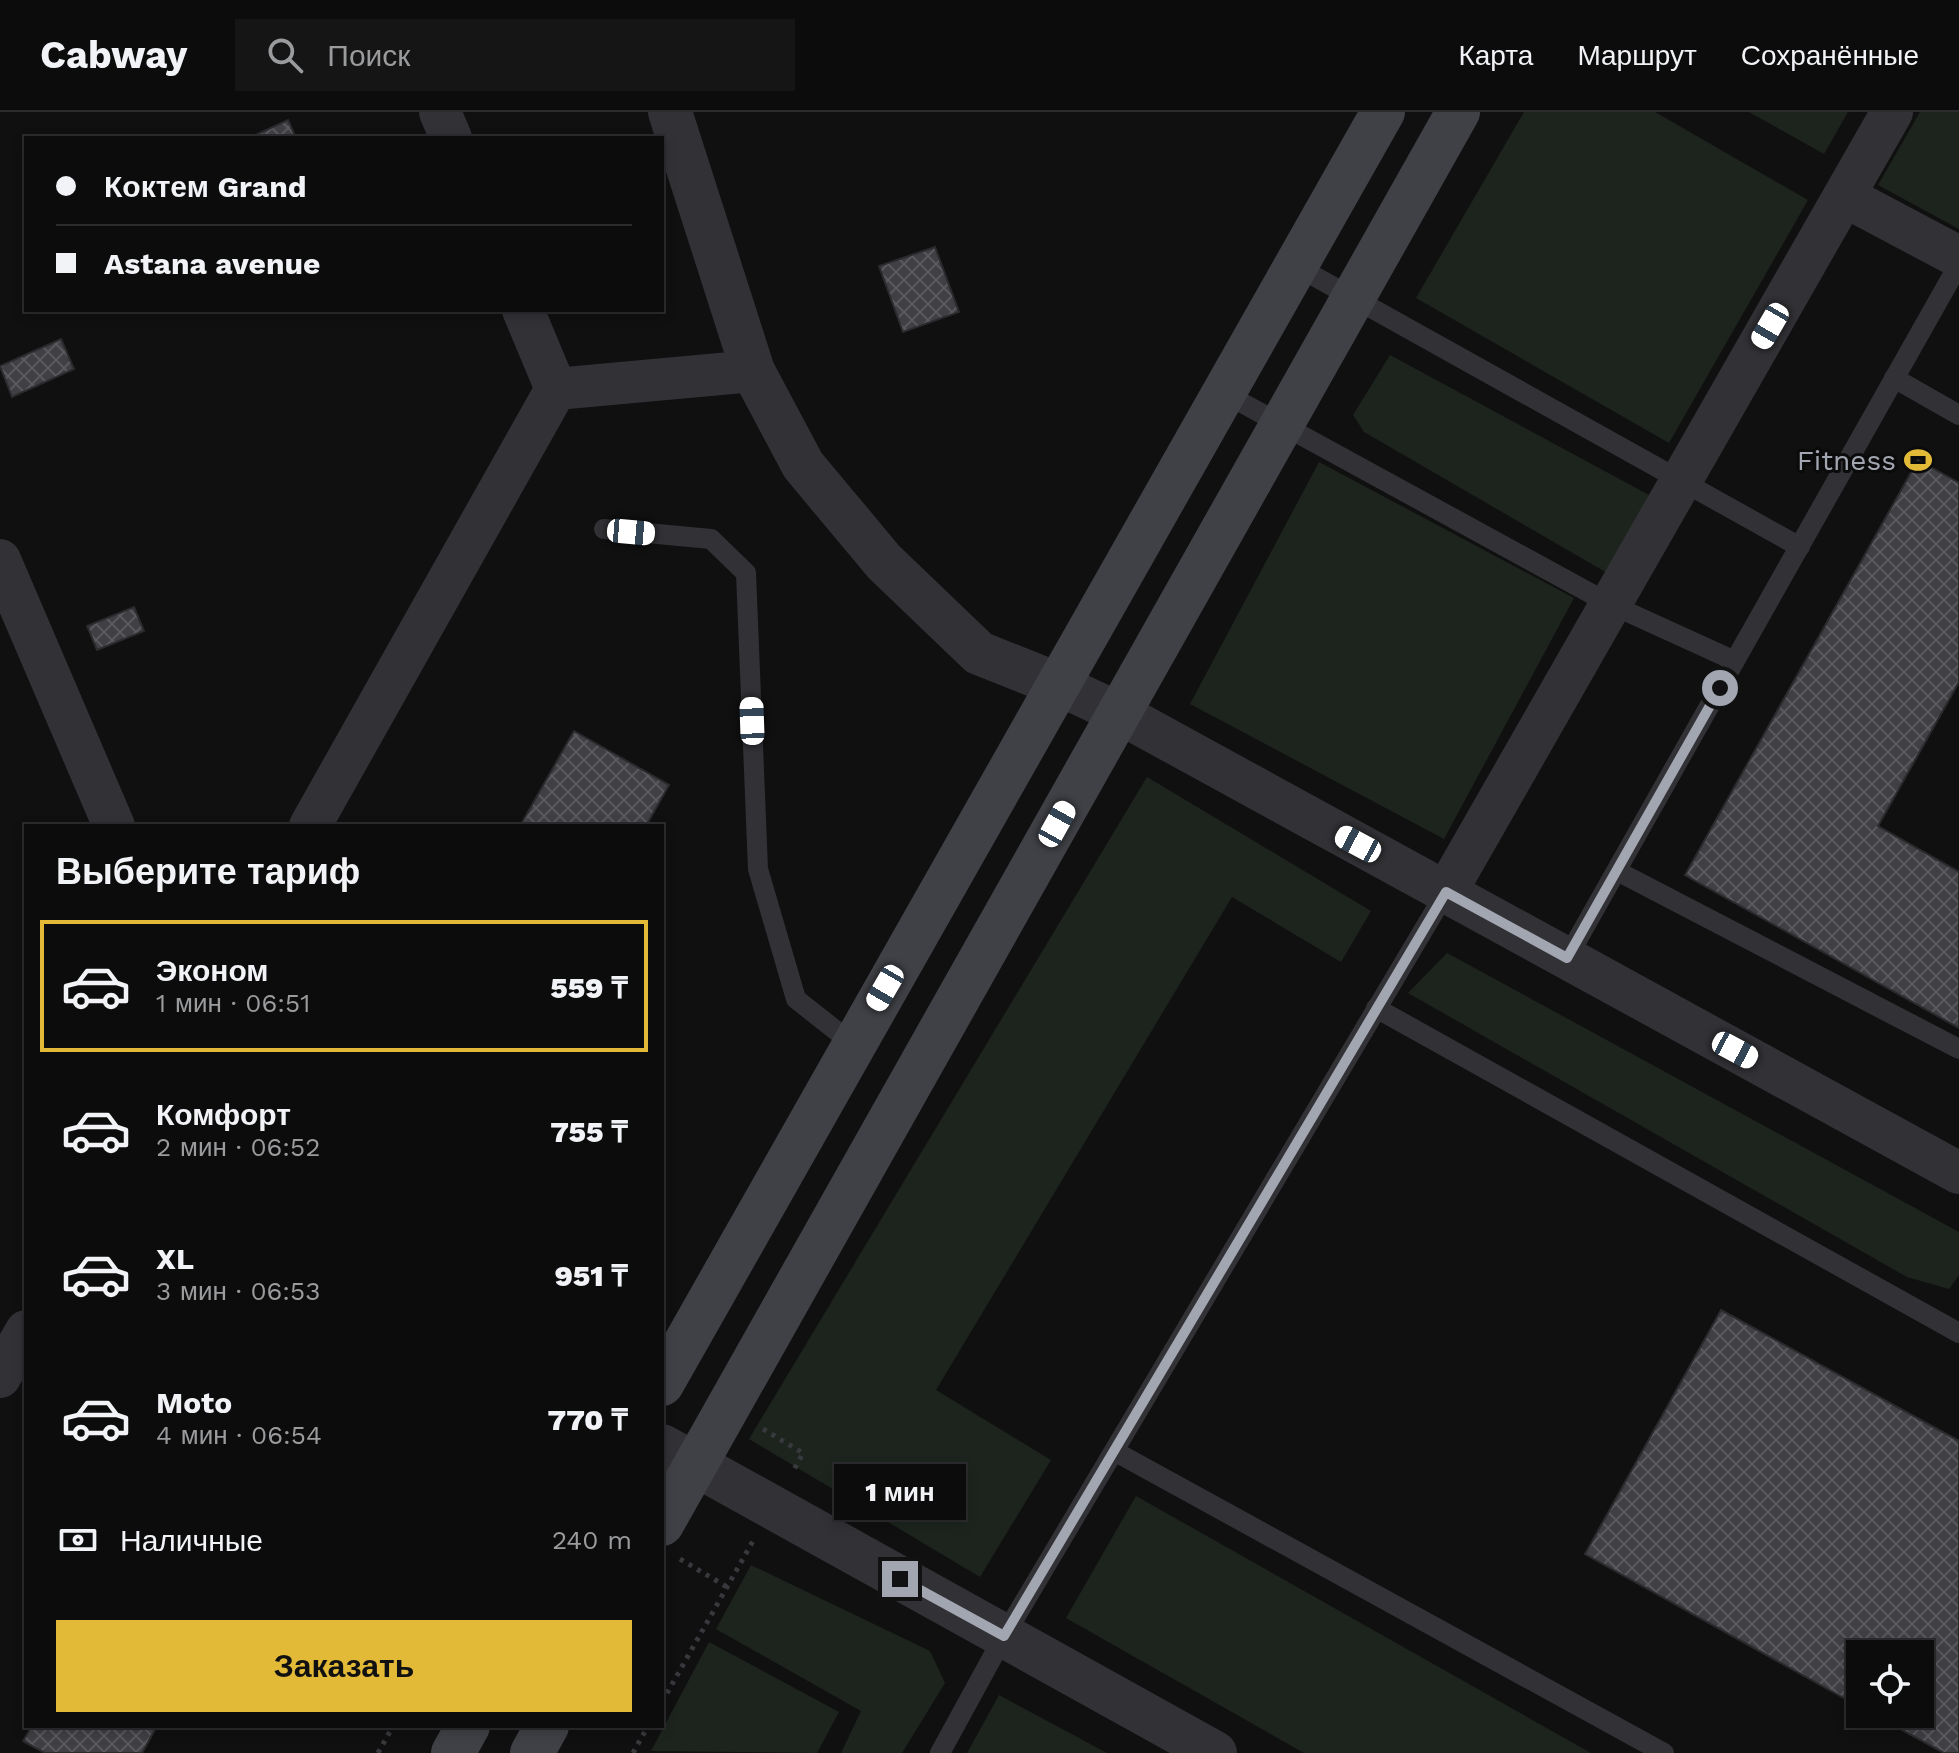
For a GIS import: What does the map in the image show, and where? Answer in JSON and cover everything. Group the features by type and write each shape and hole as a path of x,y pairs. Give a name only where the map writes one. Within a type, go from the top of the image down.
{"main road":[{"path":"664,1380 1383,112"},
{"path":"668,1540 679,1456 727,1409 1458,112"},
{"path":"453,1753 467,1728"},
{"path":"532,1753 546,1728"}],"street":[{"path":"440,112 450,136"},
{"path":"670,112 753,371 803,465 884,562 979,653 1119,713 1959,1173"},
{"path":"1446,892 1892,112"},
{"path":"1844,196 1959,257"},
{"path":"524,312 556,389"},
{"path":"556,389 753,371"},
{"path":"311,824 556,389"},
{"path":"0,560 113,824"},
{"path":"0,1377 24,1335"},
{"path":"679,1456 1215,1753"}],"lane":[{"path":"1567,958 1959,264"},
{"path":"1296,266 1800,547"},
{"path":"1894,378 1959,415"},
{"path":"1224,393 1610,604 1735,661"},
{"path":"604,529 711,539 746,573 758,869 796,999 853,1044"},
{"path":"1617,871 1959,1049"},
{"path":"940,1753 1004,1636 1446,892"},
{"path":"1376,1008 1959,1333"},
{"path":"1114,1451 1664,1753"}],"path":[{"path":"664,1698 803,1453 727,1409"},
{"path":"668,1540 727,1587"},
{"path":"378,1753 392,1728"},
{"path":"633,1753 647,1728"}],"shaded area":[{"path":"1524,112 1655,112 1808,200 1669,443 1416,298"},
{"path":"1749,112 1848,112 1824,154"},
{"path":"1920,112 1959,112 1959,229 1878,185"},
{"path":"1390,355 1649,495 1609,574 1364,432 1353,415"},
{"path":"1319,462 1574,598 1444,839 1190,704"},
{"path":"1147,777 1371,911 1341,962 1232,897 936,1390 1051,1460 980,1577 749,1439"},
{"path":"1447,953 1959,1232 1959,1275 1949,1289 1907,1277 1408,993"},
{"path":"1136,1496 1591,1753 1304,1753 1066,1618"},
{"path":"751,1565 930,1651 945,1683 902,1753 841,1753 861,1711 716,1629"},
{"path":"709,1642 839,1712 817,1753 651,1751"},
{"path":"999,1695 1107,1753 967,1753"}],"building":[{"path":"288,120 295,136 253,136"},
{"path":"935,247 959,312 903,332 879,266"},
{"path":"61,339 74,369 12,397 0,366"},
{"path":"1918,460 1959,483 1959,682 1878,826 1959,872 1959,1028 1685,875"},
{"path":"134,607 144,631 97,650 87,626"},
{"path":"574,731 669,785 647,824 521,824"},
{"path":"1721,1310 1959,1441 1959,1753 1944,1753 1898,1728 1934,1728 1934,1640 1846,1640 1846,1699 1585,1554"},
{"path":"31,1728 156,1728 142,1753 45,1753 23,1741"}],"place":[{"name":"Fitness","path":"1918,460"}],"route":[{"path":"900,1579 1004,1636 1446,892 1567,958 1720,688"}]}
